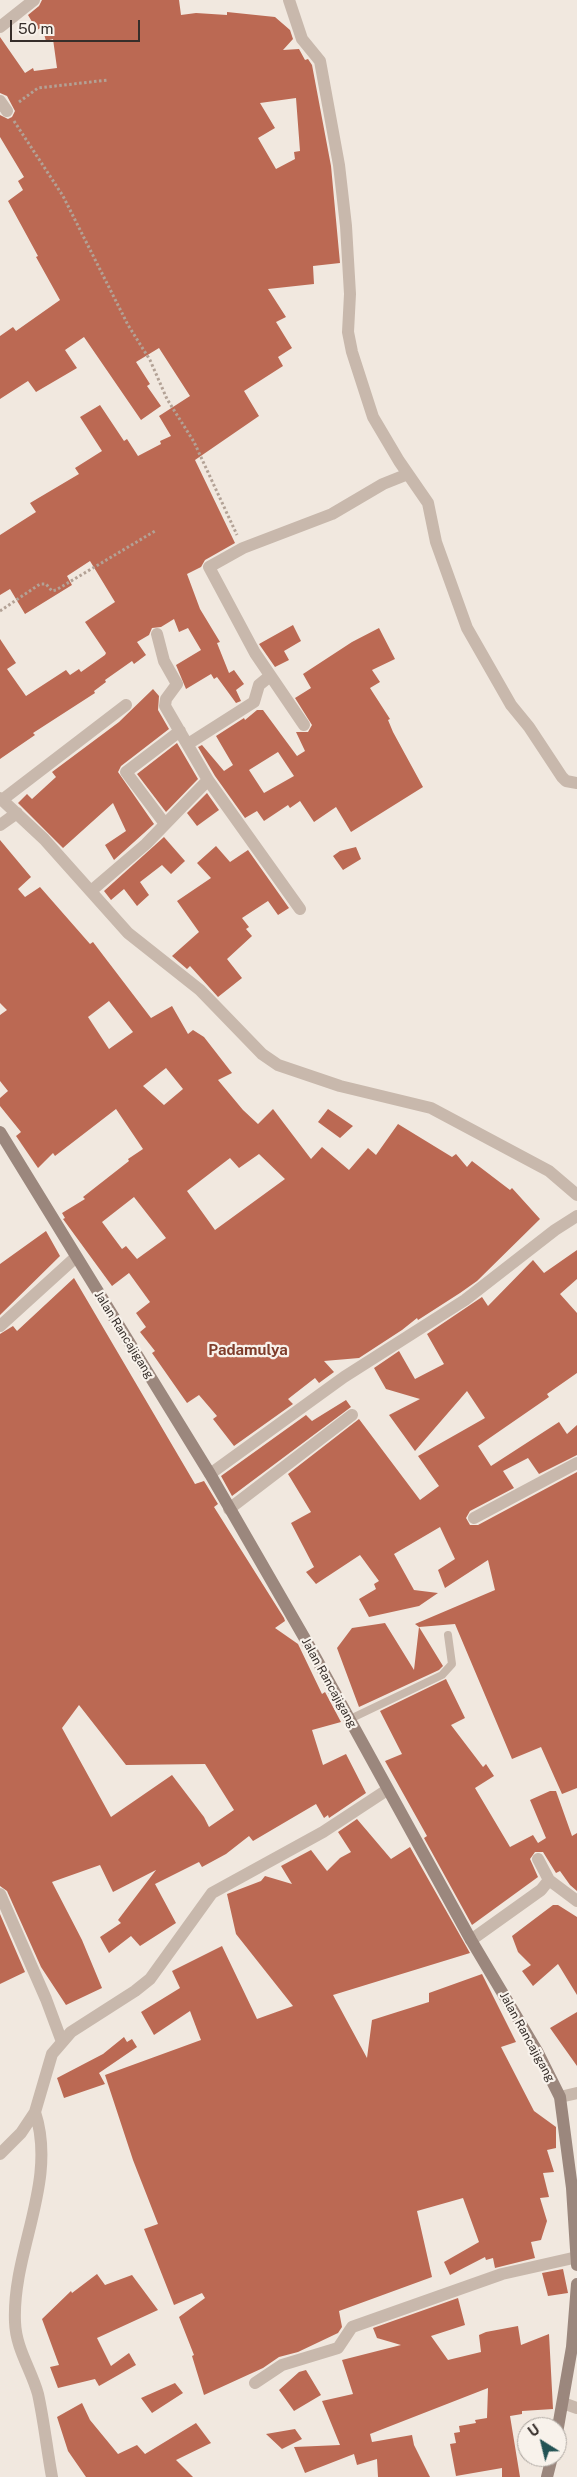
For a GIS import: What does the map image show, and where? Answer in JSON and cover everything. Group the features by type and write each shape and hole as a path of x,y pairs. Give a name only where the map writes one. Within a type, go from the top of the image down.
{"main road":[{"name":"Jalan Rancajigang","path":"0,1132 210,1474 350,1719 387,1790 471,1940 537,2050 560,2097 572,2188 577,2265"},
{"path":"560,2417 572,2347 577,2284"}],"street":[{"path":"0,26 34,0"},
{"path":"289,0 302,39 320,61 339,165 346,226 350,294 348,332 352,352 373,418 428,503 436,542 467,628 511,705 529,727 566,781 577,783"},
{"path":"304,725 255,653 209,567 244,548 332,514 383,484 408,474"},
{"path":"157,634 164,661 177,684 164,704 208,780 300,909"},
{"path":"188,744 254,702 259,685 270,676"},
{"path":"126,705 1,799 44,839 128,932 200,990 262,1054 278,1064 340,1086 430,1108 549,1171 577,1195"},
{"path":"166,824 126,772 180,731"},
{"path":"91,891 166,824 208,780"},
{"path":"2,824 17,813"},
{"path":"210,1474 344,1377 465,1300 555,1230 575,1217"},
{"path":"0,1326 76,1257"},
{"path":"229,1509 352,1415"},
{"path":"474,1518 577,1463"},
{"path":"0,2154 21,2133 35,2112 52,2054 71,2032 150,1979 212,1893 324,1832 387,1790"},
{"path":"538,1860 549,1880 577,1901"},
{"path":"471,1940 529,1901 549,1880"},
{"path":"0,1894 46,1999 62,2042"},
{"path":"560,2097 577,2093"},
{"path":"35,2112 41,2129 40,2182 20,2264 15,2296 15,2322 20,2351 37,2393 52,2477"},
{"path":"255,2383 282,2365 338,2348 352,2327 502,2274 577,2258"},
{"path":"563,2403 577,2408"}],"lane":[{"path":"350,1719 442,1674 452,1664 448,1635"}],"path":[{"path":"108,80 38,88 4,106 63,196 74,223 128,325 150,360 167,399 194,442 244,548"},
{"path":"0,610 40,584 46,584 52,591 56,590 155,530"}],"building":[{"path":"42,0 179,0 181,15 196,13 227,15 227,12 275,17 290,30 293,39 283,50 299,49 305,60 308,59 312,65 331,166 340,263 313,266 314,284 268,289 286,317 276,322 292,348 278,357 283,366 244,391 259,416 195,460 235,543 205,560 201,567 187,574 200,609 220,642 217,643 229,673 234,670 244,684 236,690 241,701 236,703 217,677 214,679 211,674 186,689 176,665 201,650 188,628 179,632 174,619 161,627 152,628 149,635 137,642 146,655 134,664 132,661 105,680 106,682 94,691 95,693 33,733 35,735 0,759 0,639 16,663 7,669 26,696 66,670 70,675 79,669 81,672 105,655 106,653 85,622 115,602 90,561 67,576 72,585 25,614 10,589 0,595 0,535 36,512 30,503 79,474 75,468 102,451 80,417 100,405 124,441 127,439 138,456 161,444 160,441 171,436 159,416 190,396 159,348 136,362 150,384 147,386 161,406 141,420 84,337 65,350 77,368 36,392 28,381 0,399 0,336 13,327 16,331 60,300 8,201 23,190 18,181 24,177 0,137 0,115 8,119 12,117 15,111 7,96 0,93 0,37 25,73 33,68 34,71 57,68 53,39 46,41 42,27 37,30 28,15 39,6","holes":["296,98 300,151 294,152 295,159 276,169 258,138 275,128 260,103"]},
{"path":"293,625 301,641 284,651 289,660 275,667 259,644"},
{"path":"379,628 395,659 372,670 380,682 370,688 390,719 388,720 393,732 423,787 351,832 336,807 314,822 300,801 290,808 288,805 264,821 257,811 245,818 215,776 198,747 202,745 224,771 233,765 216,736 244,718 245,720 257,710 263,710 297,756 305,751 296,732 308,732 312,725 295,698 311,688 303,674 352,642","holes":["278,752 294,776 264,793 249,770"]},
{"path":"153,689 159,696 158,710 169,729 121,766 118,772 154,824 114,860 105,845 126,831 113,803 63,848 18,803 27,794 32,799 56,777 52,772 119,722"},
{"path":"177,743 198,779 166,812 137,774"},
{"path":"207,793 219,810 197,826 187,813"},
{"path":"164,837 185,861 171,874 162,865 140,882 149,895 137,906 124,889 111,900 104,891"},
{"path":"0,840 31,877 18,889 25,897 40,887 90,944 93,942 151,1018 172,1006 188,1034 193,1030 204,1037 232,1073 218,1080 243,1110 258,1124 273,1109 311,1159 322,1147 349,1170 368,1148 376,1155 398,1124 452,1157 456,1154 467,1167 472,1161 510,1190 512,1188 540,1219 477,1281 460,1293 418,1320 417,1318 359,1358 324,1361 334,1372 319,1383 315,1378 288,1399 293,1404 234,1446 213,1419 217,1416 199,1395 187,1403 152,1353 155,1351 140,1332 146,1327 136,1313 150,1302 129,1273 112,1286 63,1219 65,1218 62,1213 85,1199 83,1197 129,1161 128,1159 143,1149 116,1109 55,1156 53,1153 38,1168 16,1136 21,1132 0,1106 0,1098 8,1091 0,1081 0,1015 7,1010 0,1003","holes":["109,1001 133,1032 109,1049 88,1017","166,1068 183,1089 164,1105 143,1086","259,1154 285,1179 215,1230 187,1191 230,1158 239,1168","134,1197 166,1238 137,1259 126,1246 122,1249 102,1222"]},
{"path":"216,846 230,862 248,850 289,908 278,915 268,901 242,918 249,927 246,929 252,936 227,959 242,978 218,997 190,966 187,969 172,956 199,932 177,901 211,878 197,863"},
{"path":"356,847 361,859 343,870 333,856 340,851"},
{"path":"328,1109 353,1126 340,1138 318,1122"},
{"path":"46,1231 60,1256 0,1315 0,1264"},
{"path":"577,1250 577,1279 560,1294 577,1313 577,1373 547,1394 549,1397 478,1446 491,1466 559,1422 567,1434 577,1425 577,1455 539,1474 528,1458 503,1471 514,1488 470,1511 466,1518 470,1525 478,1525 577,1472 577,1788 562,1794 541,1747 512,1759 455,1624 419,1627 415,1624 495,1590 488,1560 445,1588 438,1570 455,1559 440,1527 394,1554 414,1590 438,1593 419,1606 369,1617 359,1599 376,1589 374,1584 379,1581 360,1555 316,1584 306,1572 314,1567 291,1523 311,1512 288,1474 359,1419 420,1500 439,1486 418,1456 485,1418 467,1391 415,1451 389,1415 420,1399 386,1389 374,1368 399,1351 415,1379 444,1364 427,1334 482,1297 488,1306 533,1260 544,1273"},
{"path":"74,1278 195,1484 204,1481 218,1504 214,1507 284,1618 285,1621 275,1628 298,1644 322,1694 325,1692 341,1722 312,1730 323,1765 346,1754 366,1793 329,1818 328,1815 324,1818 316,1804 253,1841 249,1836 226,1854 202,1867 199,1862 155,1884 176,1923 140,1946 131,1936 109,1953 100,1937 121,1923 118,1920 156,1870 113,1892 100,1865 52,1882 82,1940 102,1988 66,2005 41,1967 7,1891 0,1886 0,1334 13,1326 17,1331","holes":["79,1705 126,1765 205,1764 234,1810 209,1827 204,1817 172,1775 111,1817 62,1728"]},
{"path":"346,1400 351,1407 232,1496 221,1476 306,1415 312,1421"},
{"path":"385,1623 414,1670 419,1627 443,1666 439,1670 359,1707 337,1648 352,1628"},
{"path":"446,1679 465,1718 451,1725 483,1767 486,1764 494,1776 475,1788 510,1847 533,1835 538,1843 546,1838 530,1800 550,1791 556,1791 572,1836 577,1833 577,1891 560,1871 556,1873 543,1852 535,1852 530,1859 538,1877 472,1925 424,1838 427,1836 385,1761 402,1754 380,1711"},
{"path":"357,1819 391,1859 410,1847 470,1953 333,1995 367,2058 372,2020 429,2002 429,1993 482,1974 516,2042 501,2047 534,2111 556,2127 556,2148 547,2150 554,2172 543,2173 549,2197 540,2198 547,2221 541,2240 531,2242 535,2258 495,2268 493,2258 486,2260 485,2257 450,2275 444,2262 479,2242 463,2198 417,2211 432,2277 339,2311 342,2327 338,2333 298,2352 279,2357 263,2368 204,2395 192,2356 194,2355 179,2317 205,2298 202,2293 174,2305 144,2229 158,2224 133,2160 105,2075 201,2040 190,2011 154,2035 141,2012 180,1988 172,1971 222,1946 257,2019 293,2006 236,1934 227,1894 261,1881 265,1876 292,1884 281,1866 311,1850 327,1871 340,1858 351,1852 338,1832"},
{"path":"553,1905 558,1905 577,1917 577,1995 558,1964 533,1986 522,1971 531,1965 518,1952 512,1936"},
{"path":"0,1914 25,1972 0,1984"},
{"path":"577,2012 577,2066 550,2028"},
{"path":"124,2037 127,2042 132,2039 137,2047 99,2073 105,2084 64,2098 57,2078 103,2054"},
{"path":"563,2269 568,2293 548,2296 542,2273"},
{"path":"97,2274 105,2285 132,2275 158,2310 97,2338 111,2366 129,2353 136,2365 99,2386 95,2379 58,2388 50,2367 59,2365 42,2319 71,2291 72,2293"},
{"path":"458,2298 465,2325 431,2336 448,2360 481,2352 479,2335 486,2332 518,2326 521,2345 549,2334 553,2409 522,2411 522,2414 510,2416 520,2477 502,2477 502,2468 456,2476 450,2444 456,2443 454,2433 460,2432 459,2426 476,2423 475,2420 487,2418 488,2388 370,2434 372,2442 412,2435 414,2445 430,2477 378,2477 377,2459 357,2465 354,2454 305,2473 294,2447 340,2445 322,2401 353,2394 342,2360 401,2345 377,2338 373,2328"},
{"path":"306,2370 321,2395 294,2411 279,2390 299,2372"},
{"path":"175,2383 183,2393 152,2413 141,2398"},
{"path":"82,2403 90,2420 118,2454 137,2445 145,2454 196,2423 211,2443 176,2460 193,2477 86,2477 68,2451 57,2417"},
{"path":"295,2429 302,2439 282,2449 266,2434"}],"district":[{"name":"Padamulya","path":"248,1350"}]}
